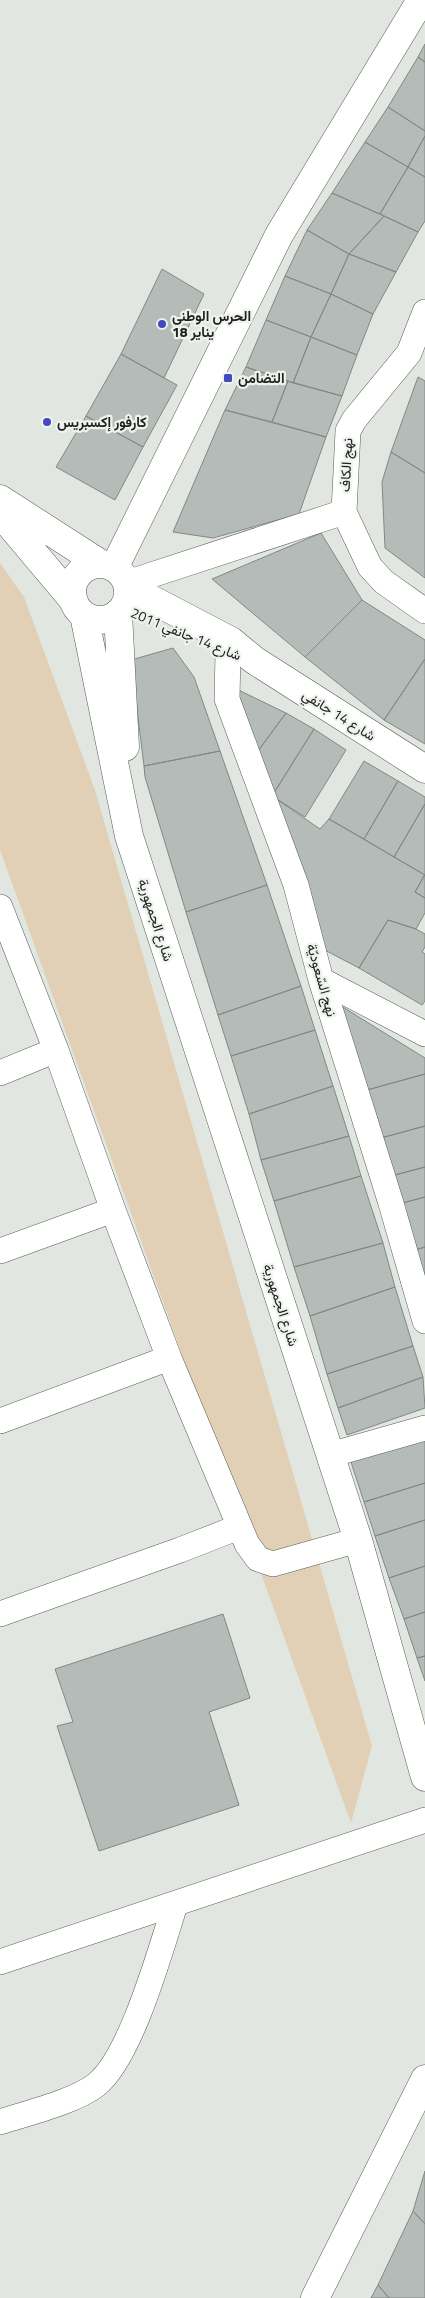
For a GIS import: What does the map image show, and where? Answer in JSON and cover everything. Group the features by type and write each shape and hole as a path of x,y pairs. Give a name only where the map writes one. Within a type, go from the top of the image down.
{"street":[{"path":"0,513 79,608 102,620 279,235 421,0"},
{"name":"نهج الكاف","path":"425,312 417,358 354,420 348,431 344,512 370,567 384,582 425,611"},
{"name":"شارع 14 جانفي 2011","path":"0,499 118,587 254,660"},
{"path":"118,587 344,512"},
{"path":"79,608 74,583 78,576 92,565 118,587"},
{"name":"شارع الجمهورية","path":"118,587 129,836"},
{"name":"شارع الجمهورية","path":"79,608 129,836 358,1540 425,1776"},
{"name":"نهج السّعوديّة","path":"230,647 227,699 296,886 321,980 390,1200 425,1321"},
{"name":"شارع 14 جانفي","path":"254,660 425,769"},
{"path":"0,907 56,1050 113,1210 169,1358 238,1527 258,1559 273,1564 358,1540"},
{"path":"321,980 425,1034"},
{"path":"0,1073 56,1050"},
{"path":"0,1251 113,1210"},
{"path":"0,1421 169,1358"},
{"path":"330,1455 425,1428"},
{"path":"0,1614 180,1550 238,1527"},
{"path":"0,1962 425,1820"},
{"path":"0,2122 73,2096 96,2085 111,2067 135,2021 175,1905"},
{"path":"318,2296 425,2079"}],"shaded area":[{"path":"0,563 24,597 95,790 372,1746 351,1823 0,850"}],"building":[{"path":"425,44 425,62 418,57"},
{"path":"418,57 425,62 425,131 388,107"},
{"path":"388,107 425,131 425,136 408,167 365,142"},
{"path":"425,136 425,177 408,167"},
{"path":"365,142 408,167 380,214 332,193"},
{"path":"408,167 425,177 425,221 418,232 380,214"},
{"path":"332,193 384,216 349,254 307,230"},
{"path":"384,216 418,232 396,272 349,254"},
{"path":"307,230 349,254 331,294 285,276"},
{"path":"349,254 396,272 373,314 331,294"},
{"name":"الحرس الوطني 18 يناير","path":"162,269 204,294 164,378 121,354"},
{"path":"285,276 331,294 311,337 266,320"},
{"path":"331,294 373,314 357,355 311,337"},
{"path":"266,320 311,337 293,383 246,367"},
{"path":"311,337 357,355 342,396 293,383"},
{"path":"121,354 177,385 143,447 86,416"},
{"path":"246,367 288,381 272,422 225,410"},
{"path":"418,377 425,381 425,473 391,452"},
{"path":"288,381 342,396 326,437 272,422"},
{"path":"225,410 326,437 299,514 213,538 173,532"},
{"path":"86,416 143,447 115,500 56,467"},
{"path":"391,452 425,473 425,578 385,548 382,482"},
{"path":"321,533 362,600 305,657 212,579"},
{"path":"362,600 425,640 425,659 384,720 305,657"},
{"path":"173,648 194,677 220,751 144,766 131,660"},
{"path":"425,659 425,744 384,720"},
{"path":"228,685 286,713 255,755"},
{"path":"286,713 314,729 272,796 255,755"},
{"path":"314,729 346,750 305,817 272,796"},
{"path":"220,751 267,885 186,912 145,777 144,766"},
{"path":"364,761 398,781 364,839 329,819"},
{"path":"398,781 425,797 425,804 394,857 364,839"},
{"path":"272,796 320,829 329,819 425,875 415,892 425,898 425,913 416,929 388,920 359,968 317,946"},
{"path":"425,804 425,875 394,857"},
{"path":"425,874 425,898 415,892"},
{"path":"267,885 301,986 218,1015 186,912"},
{"path":"388,920 425,934 425,947 422,952 425,954 425,1001 422,1005 359,968"},
{"path":"301,986 315,1030 231,1056 218,1015"},
{"path":"333,1001 425,1058 425,1074 367,1090"},
{"path":"315,1030 333,1086 249,1114 231,1056"},
{"path":"425,1074 425,1126 381,1138 367,1090"},
{"path":"333,1086 349,1136 261,1160 249,1114"},
{"path":"425,1126 425,1167 391,1176 381,1138"},
{"path":"349,1136 361,1176 274,1201 261,1160"},
{"path":"425,1167 425,1197 399,1204 391,1176"},
{"path":"361,1176 383,1243 294,1267 274,1201"},
{"path":"425,1197 425,1247 412,1251 399,1204"},
{"path":"383,1243 395,1287 310,1316 294,1267"},
{"path":"425,1247 425,1286 412,1251"},
{"path":"395,1287 413,1346 327,1374 310,1316"},
{"path":"413,1346 423,1377 338,1408 327,1374"},
{"path":"423,1377 425,1408 347,1435 338,1408"},
{"path":"425,1436 425,1483 364,1502 350,1459"},
{"path":"425,1483 425,1520 375,1536 364,1502"},
{"path":"425,1520 425,1566 389,1578 375,1536"},
{"path":"425,1566 425,1612 404,1619 389,1578"},
{"path":"425,1612 425,1656 417,1658 404,1619"},
{"path":"223,1614 250,1698 209,1712 239,1805 99,1851 57,1726 73,1722 55,1669"},
{"path":"425,1656 425,1681 417,1658"},
{"path":"425,2171 425,2224 413,2211"},
{"path":"413,2211 425,2224 425,2298 389,2298 378,2285"},
{"path":"378,2285 389,2298 371,2298"}],"place":[{"name":"الحرس الوطني 18 يناير","path":"162,324"},
{"name":"التضامن","path":"228,378"},
{"name":"كارفور إكسبريس","path":"47,422"}]}
